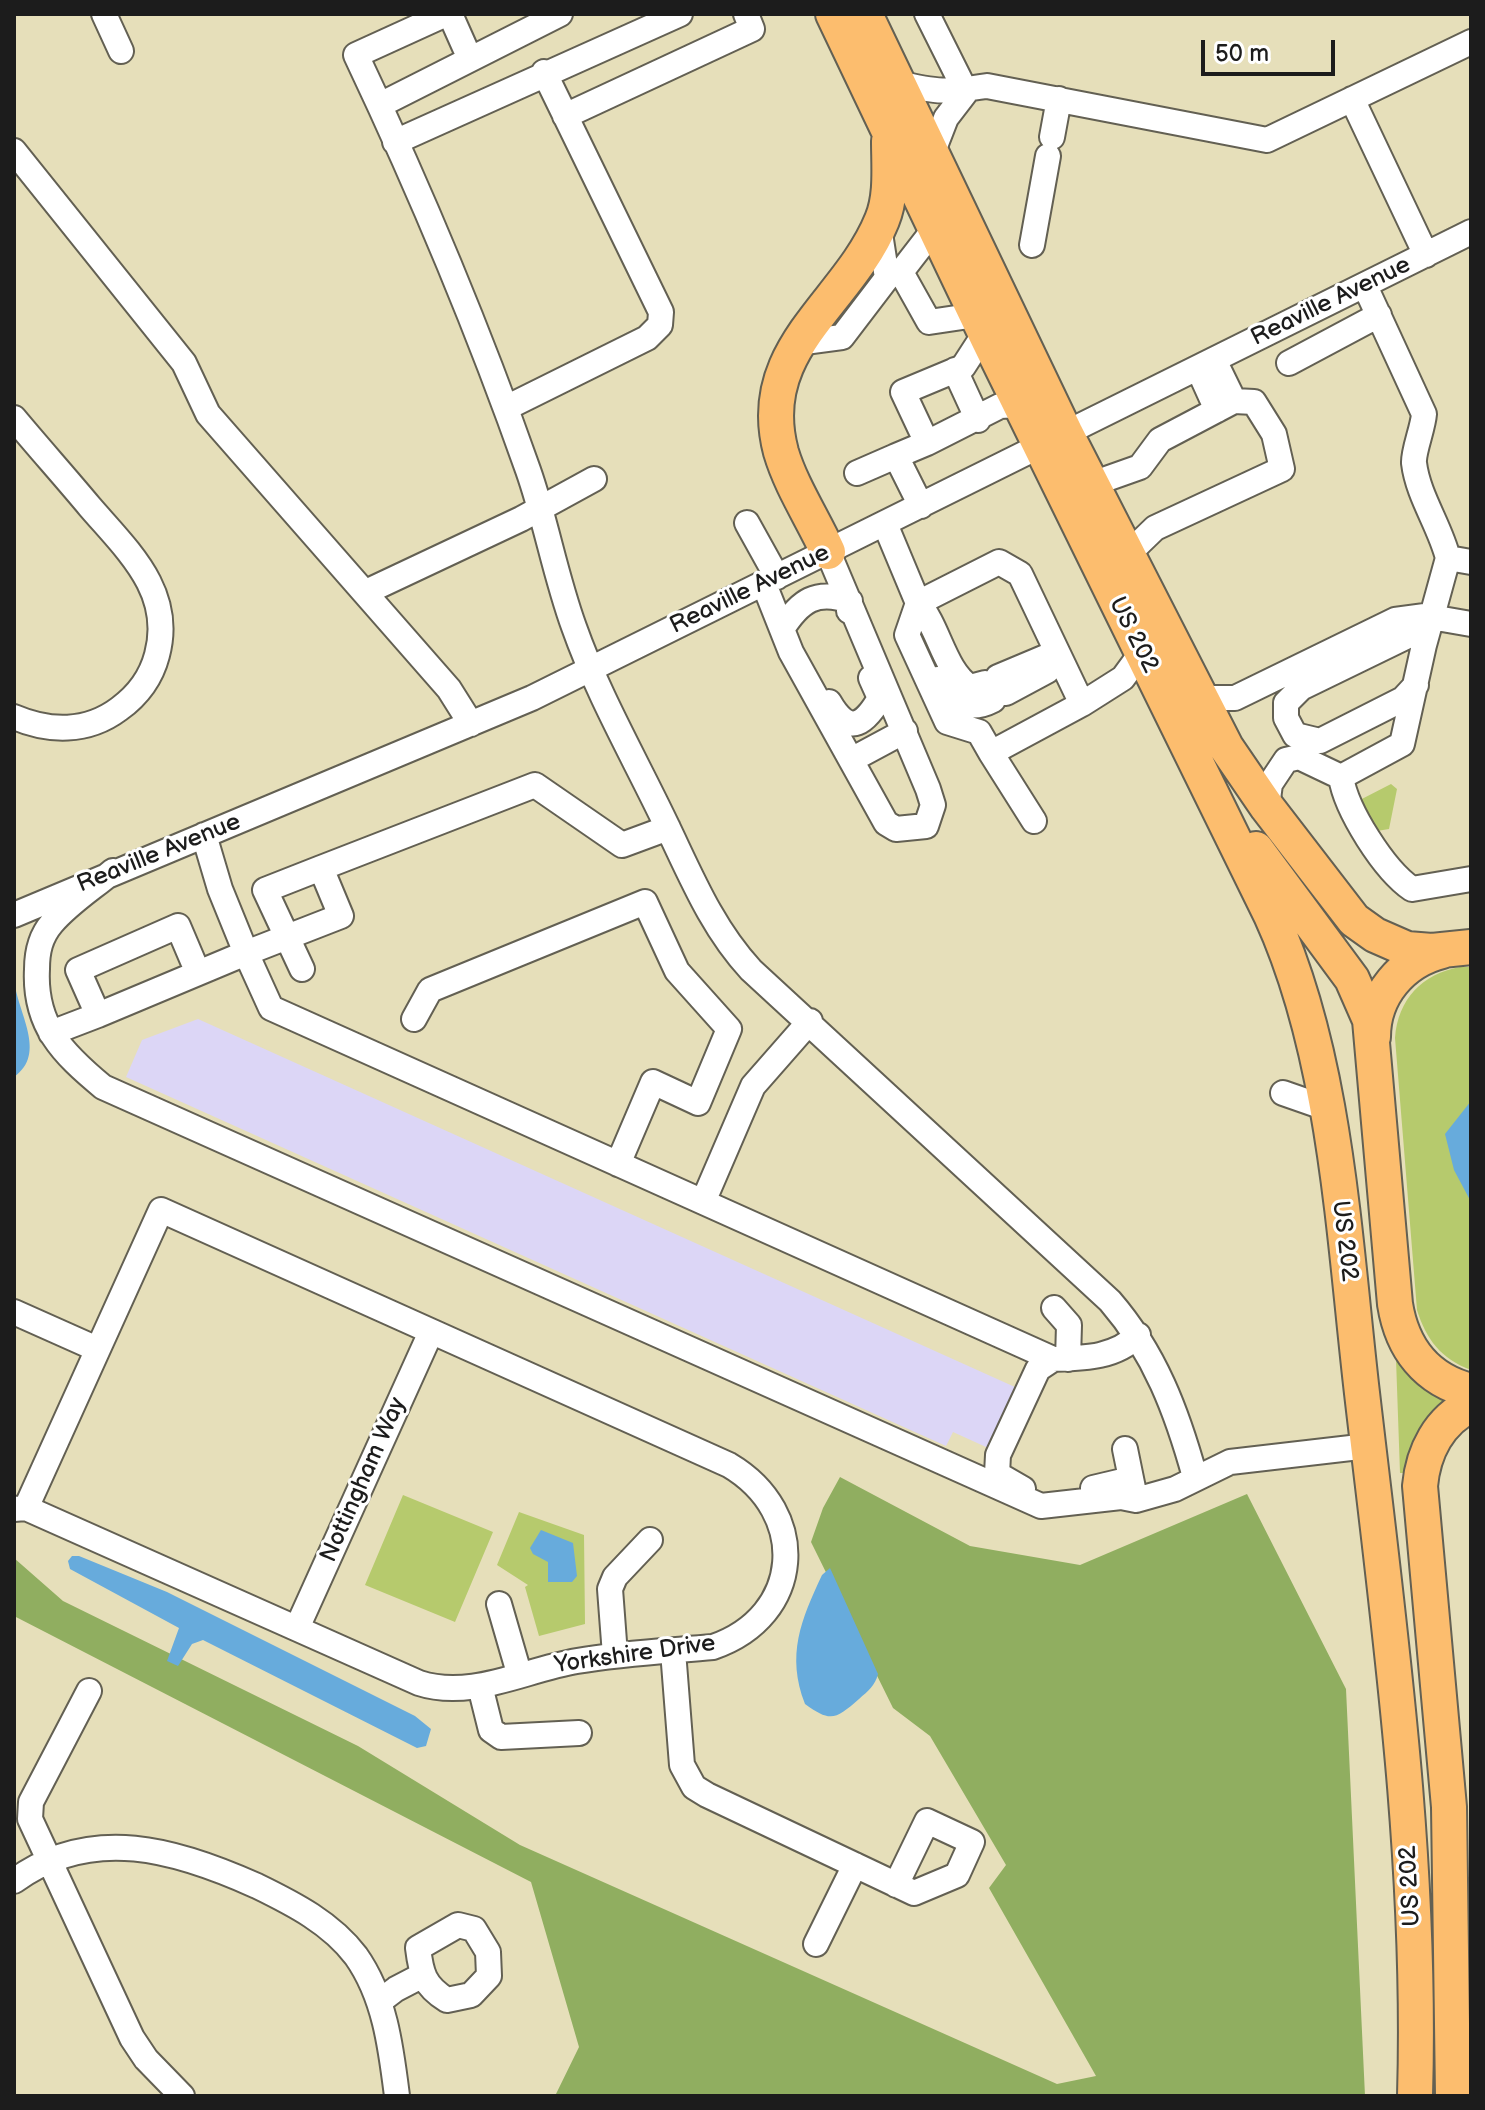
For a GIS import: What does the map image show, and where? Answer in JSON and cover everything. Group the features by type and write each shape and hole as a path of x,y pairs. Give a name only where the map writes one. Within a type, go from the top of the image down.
{"highway":[{"name":"US 202","path":"833,14 1020,405 1092,484 1199,698 1267,807 1354,920 1398,946 1415,951 1458,948"},
{"name":"US 202","path":"865,14 932,154 1142,652 1286,947 1318,1065 1368,1446 1406,1791 1412,1887 1415,2096"},
{"path":"828,552 782,452 776,398 783,369 797,343 855,270 879,227 889,185 889,133"},
{"path":"1191,753 1243,831 1352,979 1370,1020 1401,1334 1409,1350 1432,1374 1471,1391"},
{"path":"1373,1045 1374,1020 1388,987 1418,959 1458,948"},
{"path":"1385,1196 1374,1261 1412,1704 1412,1887"},
{"name":"US 202","path":"1453,2096 1458,1777 1420,1486 1431,1444 1453,1416 1471,1405"}],"street":[{"path":"104,14 121,51"},
{"path":"470,59 448,14 356,55 413,177 506,408 541,507 557,578 591,669 724,940 751,970 810,1021 1110,1301 1138,1335 1176,1411 1195,1477"},
{"path":"380,105 560,14"},
{"path":"395,142 644,22 680,14"},
{"path":"565,116 752,29 746,14"},
{"path":"927,14 966,92"},
{"path":"898,83 946,92 966,92 987,86 1267,140 1471,42"},
{"path":"506,408 647,338 660,325 661,312 544,72"},
{"path":"932,154 946,118 966,92"},
{"path":"1032,245 1059,99"},
{"path":"1352,99 1426,255"},
{"path":"14,151 184,363 208,414 449,689 471,724"},
{"path":"879,227 894,275 929,322 980,324 963,367 903,392 927,443"},
{"path":"797,343 842,337 935,228"},
{"name":"Reaville Avenue","path":"14,915 113,871 471,724 591,669 1471,232"},
{"path":"1365,286 1424,414 1422,435 1413,459 1460,560 1434,617 1413,642"},
{"path":"1289,363 1379,315"},
{"path":"1206,364 1226,405"},
{"path":"955,370 978,420"},
{"path":"1092,484 1140,467 1160,440 1226,405 1254,402 1274,434 1282,469 1155,528 1127,555"},
{"path":"857,473 978,420 1000,406 1020,405"},
{"path":"14,418 140,565 156,593 161,616 161,639 150,672 131,700 112,714 70,728 32,725 14,717"},
{"path":"896,456 921,506"},
{"path":"366,592 594,479"},
{"path":"747,523 770,580 784,633 886,823 896,829 926,826 933,805 905,731 828,552"},
{"path":"885,524 915,612 907,635 947,722 979,732 1034,821"},
{"path":"915,612 999,562 1020,574 1082,704"},
{"path":"784,633 794,611 807,601 831,594 850,601"},
{"path":"784,633 796,638 839,719 848,724 860,722 870,714 880,698 846,626 850,601"},
{"path":"915,612 931,618 959,680 970,687 996,688 1042,656 1059,656"},
{"path":"1199,698 1235,698 1395,620 1434,617 1471,624"},
{"path":"1341,777 1402,744 1416,685 1413,642 1399,628 1293,683 1279,696 1295,735 1320,741 1403,699 1416,685"},
{"path":"991,753 1123,678 1142,652"},
{"path":"851,760 905,731"},
{"path":"1267,807 1270,784 1286,760 1299,757 1341,777 1348,803 1396,878 1412,889 1471,879"},
{"path":"302,969 265,890 535,785 622,845 668,828"},
{"path":"204,835 220,889 271,1008 1061,1359 1107,1354 1125,1348 1138,1335"},
{"path":"51,1033 341,916 321,868"},
{"path":"113,871 50,925 37,949 36,992 40,1012 51,1033 75,1064 103,1087 1001,1491 1041,1506 1121,1497 1134,1489"},
{"path":"414,1019 430,990 645,902 677,971 729,1029 698,1103 653,1082 618,1164"},
{"path":"98,1015 78,970 178,926 198,973"},
{"path":"703,1202 753,1086 810,1021"},
{"name":"Yorkshire Drive","path":"18,1503 433,1687 480,1686 519,1673 615,1655 713,1647 730,1641 750,1628 765,1611 785,1568 786,1548 776,1508 763,1490 729,1465 161,1210 97,1349"},
{"path":"14,1312 97,1349 18,1503"},
{"path":"1062,1316 1061,1359 1008,1463 1007,1480 1035,1495 1175,1489 1230,1462 1368,1446"},
{"name":"Nottingham Way","path":"297,1628 431,1332"},
{"path":"1125,1449 1134,1489"},
{"path":"615,1655 610,1589 615,1577 650,1540"},
{"path":"499,1604 519,1673"},
{"path":"673,1651 682,1765 694,1787 896,1885"},
{"path":"480,1686 491,1730 501,1737 579,1733"},
{"path":"89,1691 31,1802 30,1819 132,2038 146,2059 182,2096"},
{"path":"14,1881 48,1861 89,1848 142,1847 170,1852 223,1871 298,1907 342,1939 358,1959 379,2002 397,2096"},
{"path":"816,1944 855,1865"},
{"path":"379,2002 421,1976"}],"shaded area":[{"path":"198,1019 1026,1392 997,1452 953,1432 946,1446 126,1077 142,1040"}],"green space":[{"path":"1391,784 1397,789 1389,829 1377,831 1356,802"},
{"path":"1471,967 1471,1370 1451,1360 1436,1347 1417,1310 1395,1038 1401,1011 1414,990 1446,970"},
{"path":"1396,1359 1414,1380 1444,1400 1421,1427 1405,1473 1400,1473"},
{"path":"840,1477 970,1546 1080,1565 1247,1494 1346,1689 1365,2096 555,2096 579,2047 531,1882 14,1616 14,1558 63,1601 358,1746 520,1845 1057,2084 1096,2076 989,1888 1006,1865 930,1736 893,1708 811,1542 823,1508"},
{"path":"403,1495 493,1532 455,1622 365,1585"},
{"path":"519,1512 584,1535 585,1624 539,1636 525,1587 528,1585 497,1565"}],"water":[{"path":"14,979 30,1044 24,1067 14,1077"},
{"path":"1471,1101 1471,1202 1454,1170 1445,1134"},
{"path":"541,1530 573,1543 577,1576 572,1582 548,1582 548,1562 533,1554 530,1548"},
{"path":"72,1556 79,1556 167,1592 415,1716 431,1729 426,1746 417,1748 203,1640 192,1644 178,1666 167,1661 179,1628 70,1569 68,1561"},
{"path":"830,1568 878,1674 873,1685 845,1711 827,1716 805,1704 799,1686 796,1654 808,1607 822,1575"}]}
